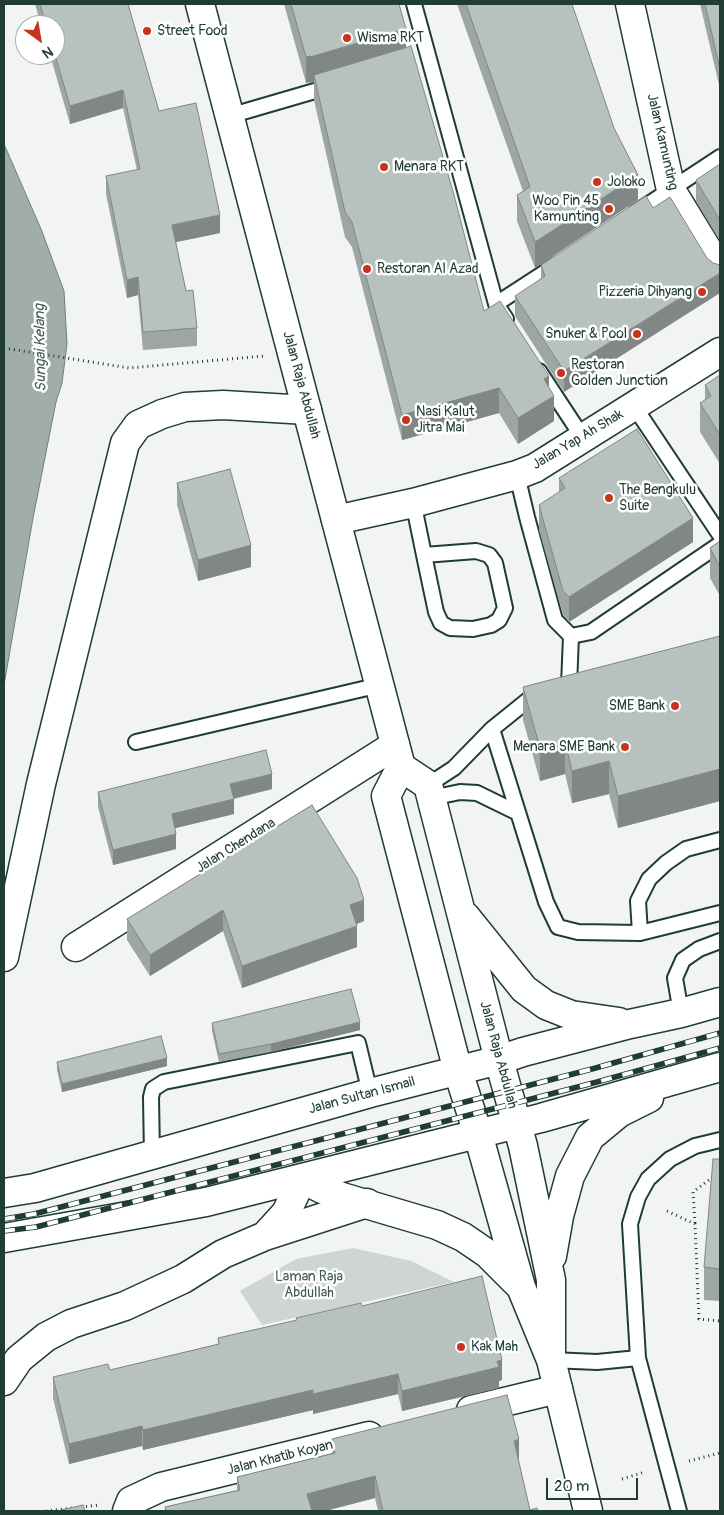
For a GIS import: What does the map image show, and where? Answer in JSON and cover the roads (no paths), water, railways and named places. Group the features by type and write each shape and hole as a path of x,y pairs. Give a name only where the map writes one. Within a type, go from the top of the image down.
{"main road":[{"name":"Jalan Raja Abdullah","path":"200,4 398,756 386,796 458,1071 478,1134 521,1287 551,1360 588,1511"},
{"name":"Jalan Kamunting","path":"630,4 671,190 720,270"},
{"name":"Jalan Yap Ah Shak","path":"336,520 413,503 517,475 535,468 720,352"},
{"path":"4,957 41,784 125,443 138,425 185,406 223,405 307,410"},
{"path":"398,756 429,792"},
{"name":"Jalan Chendana","path":"76,948 398,756"},
{"name":"Jalan Raja Abdullah","path":"429,792 498,1060 529,1170 550,1280 551,1360"},
{"path":"460,908 524,989 546,1005 571,1015 630,1024"},
{"name":"Jalan Sultan Ismail","path":"4,1193 35,1188 370,1092 458,1071 523,1052 720,1002"},
{"path":"4,1238 206,1202 478,1134 517,1122 541,1118 720,1067"},
{"path":"550,1280 553,1246 570,1176 590,1137 620,1114 693,1075"},
{"path":"302,1179 322,1189 437,1225 463,1237 488,1254 521,1287"},
{"path":"265,1236 286,1213 302,1179"},
{"path":"4,1381 19,1360 46,1337 71,1324 125,1306 183,1279 223,1254 265,1236 367,1203"},
{"path":"451,1415 558,1389"},
{"name":"Jalan Khatib Koyan","path":"129,1506 161,1487 394,1430"}],"lane":[{"path":"414,4 424,58 496,304 512,329"},
{"path":"229,116 343,82"},
{"path":"621,222 720,158"},
{"path":"496,304 571,255"},
{"path":"533,361 583,438"},
{"path":"634,406 720,535"},
{"path":"517,475 555,620 571,636"},
{"path":"413,503 436,612 441,623 450,628 473,629 491,625 499,620 505,608 495,563 489,555 476,551 424,555"},
{"path":"571,636 591,632 720,544"},
{"path":"560,688 571,636"},
{"path":"429,792 492,730 533,696 587,681"},
{"path":"136,742 380,685"},
{"path":"492,730 546,902 558,927 578,932 640,933 720,913"},
{"path":"429,792 477,793 518,813"},
{"path":"640,933 638,901 649,878 686,849 720,840"},
{"path":"681,1013 675,978 683,960 700,949 720,942"},
{"path":"152,1155 151,1097 153,1089 164,1082 358,1043 370,1092"},
{"path":"679,1511 638,1358 630,1224 638,1197 648,1179 670,1159 695,1146 720,1140"},
{"path":"551,1360 597,1362 638,1358"}],"water":[{"name":"Sungai Kelang","path":"4,144 41,229 64,291 67,344 62,383 56,402 33,518 4,685"}],"railway":[{"path":"4,1219 34,1214 592,1069 720,1033"},
{"path":"4,1231 36,1227 597,1082 720,1048"}],"place":[{"name":"Street Food","path":"147,31"},
{"name":"Wisma RKT","path":"347,38"},
{"name":"Menara RKT","path":"384,167"},
{"name":"Joloko","path":"597,182"},
{"name":"Woo Pin 45 Kamunting","path":"609,209"},
{"name":"Restoran Al Azad","path":"367,269"},
{"name":"Pizzeria Dihyang","path":"702,292"},
{"name":"Snuker & Pool","path":"637,334"},
{"name":"Restoran Golden Junction","path":"561,373"},
{"name":"Nasi Kalut Jitra Mai","path":"406,420"},
{"name":"The Bengkulu Suite","path":"609,498"},
{"name":"SME Bank","path":"675,706"},
{"name":"Menara SME Bank","path":"625,747"},
{"name":"Kak Mah","path":"461,1347"}],"park label":[{"name":"Laman Raja Abdullah","path":"309,1286"}]}
